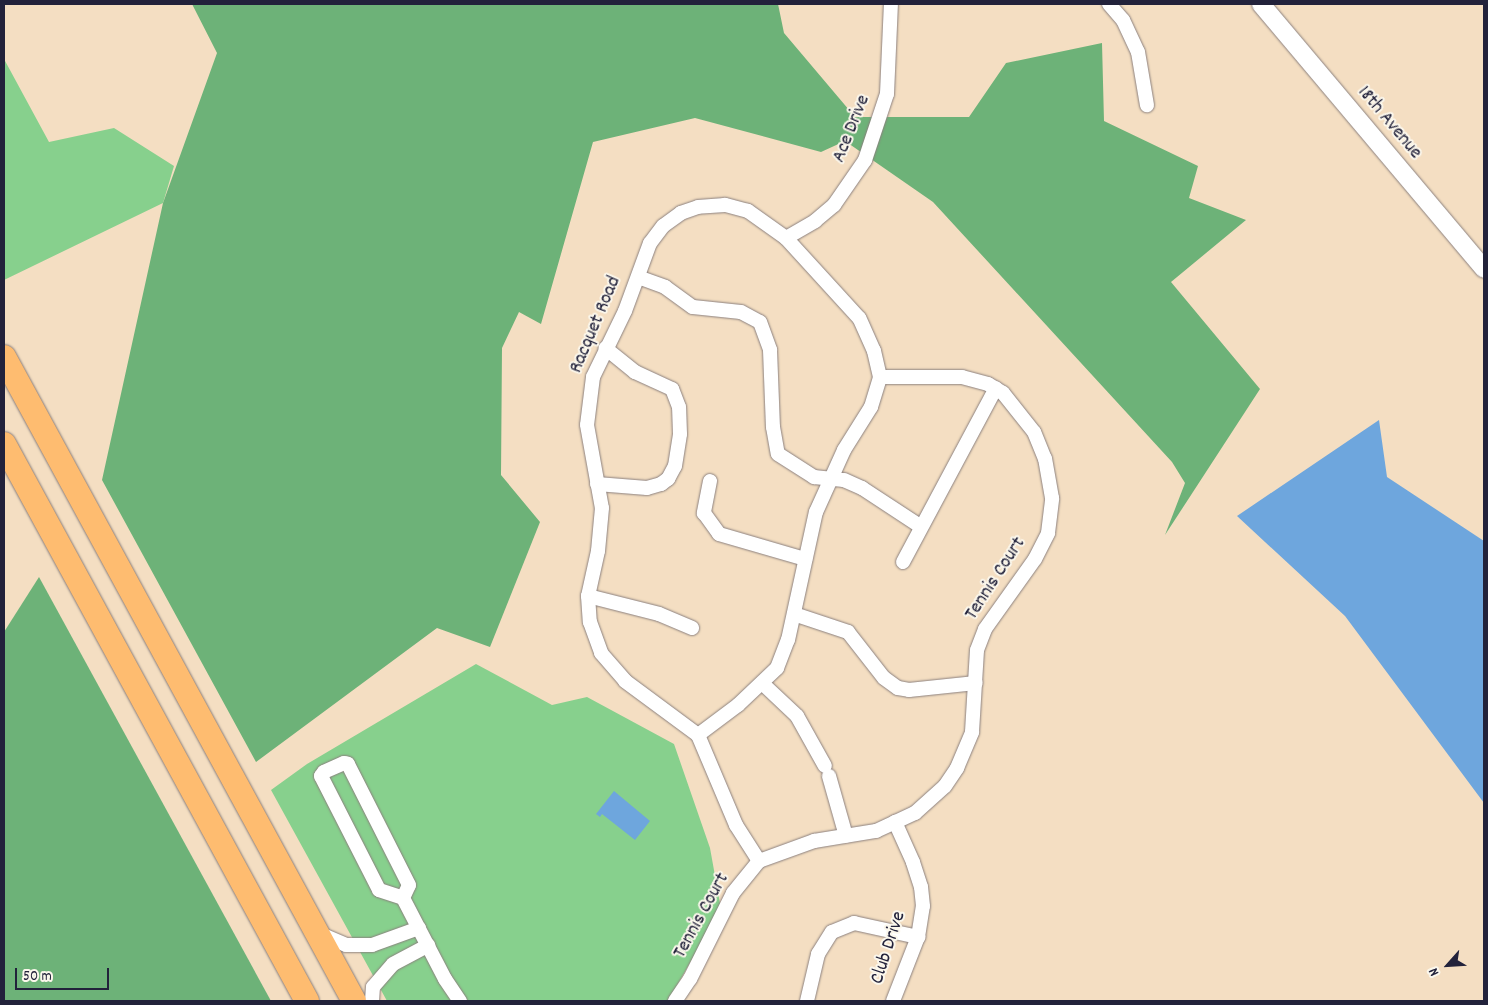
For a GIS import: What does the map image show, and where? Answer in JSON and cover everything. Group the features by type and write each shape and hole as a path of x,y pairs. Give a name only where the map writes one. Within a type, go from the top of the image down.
{"highway":[{"path":"4,358 354,1001"},
{"path":"4,444 307,1001"}],"street":[{"name":"Ace Drive","path":"786,238 815,221 834,205 865,160 887,94 891,4"},
{"path":"1109,4 1123,20 1138,52 1147,105"},
{"name":"18th Avenue","path":"1261,4 1484,269"},
{"name":"Racquet Road","path":"698,735 762,683 777,668 794,614 816,512 829,479 871,407 880,377 874,351 859,318 786,238 748,211 725,205 698,207 681,213 659,230 644,254 638,277 625,311 605,348 593,377 587,410 588,438 602,508 600,535 588,596 595,639 615,671 698,735 736,824 759,861"},
{"path":"638,277 665,287 693,307 741,312 760,322 770,350 773,427 778,454 806,474 844,480 862,488 920,526"},
{"path":"596,484 647,488 661,484 668,479 675,466 680,434 679,407 672,389 635,372 605,348"},
{"name":"Tennis Court","path":"682,999 733,893 759,861 793,847 876,831 921,809 937,794 957,768 972,732 976,683 976,650 985,629 1035,559 1052,516 1051,480 1040,444 1016,406 996,388 975,379 880,377"},
{"path":"903,562 920,526 996,388"},
{"path":"710,481 704,514 719,534 805,559"},
{"path":"588,596 659,614 692,628"},
{"path":"794,614 848,632 884,678 898,688 909,690 976,683"},
{"path":"762,683 797,716 827,771 846,836"},
{"path":"402,898 409,885 348,764 344,762 324,772 322,776 379,890 402,898 460,1001"},
{"name":"Club Drive","path":"893,1001 918,937 923,913 921,887 895,822"},
{"path":"807,1001 818,954 832,932 854,923 918,937"},
{"path":"317,933 346,945 372,945 419,928"},
{"path":"372,1001 373,987 393,964 428,945"}],"green space":[{"path":"192,4 778,4 784,33 855,117 969,117 1006,63 1102,43 1104,121 1198,166 1189,198 1246,220 1171,282 1260,389 1165,535 1185,483 1172,462 933,202 845,141 821,152 695,118 593,142 541,324 519,312 502,348 501,475 540,522 490,647 437,628 256,762 102,480 163,203 217,53"},
{"path":"4,59 49,142 114,128 174,166 163,203 4,280"},
{"path":"39,577 271,1001 4,1001 4,632"},
{"path":"476,664 552,705 587,697 674,744 710,848 721,909 668,1001 387,1001 271,790 307,764"}],"water":[{"path":"1379,420 1387,477 1484,541 1484,803 1345,616 1237,516"},
{"path":"614,791 650,821 635,840 602,814 600,817 596,814"}]}
